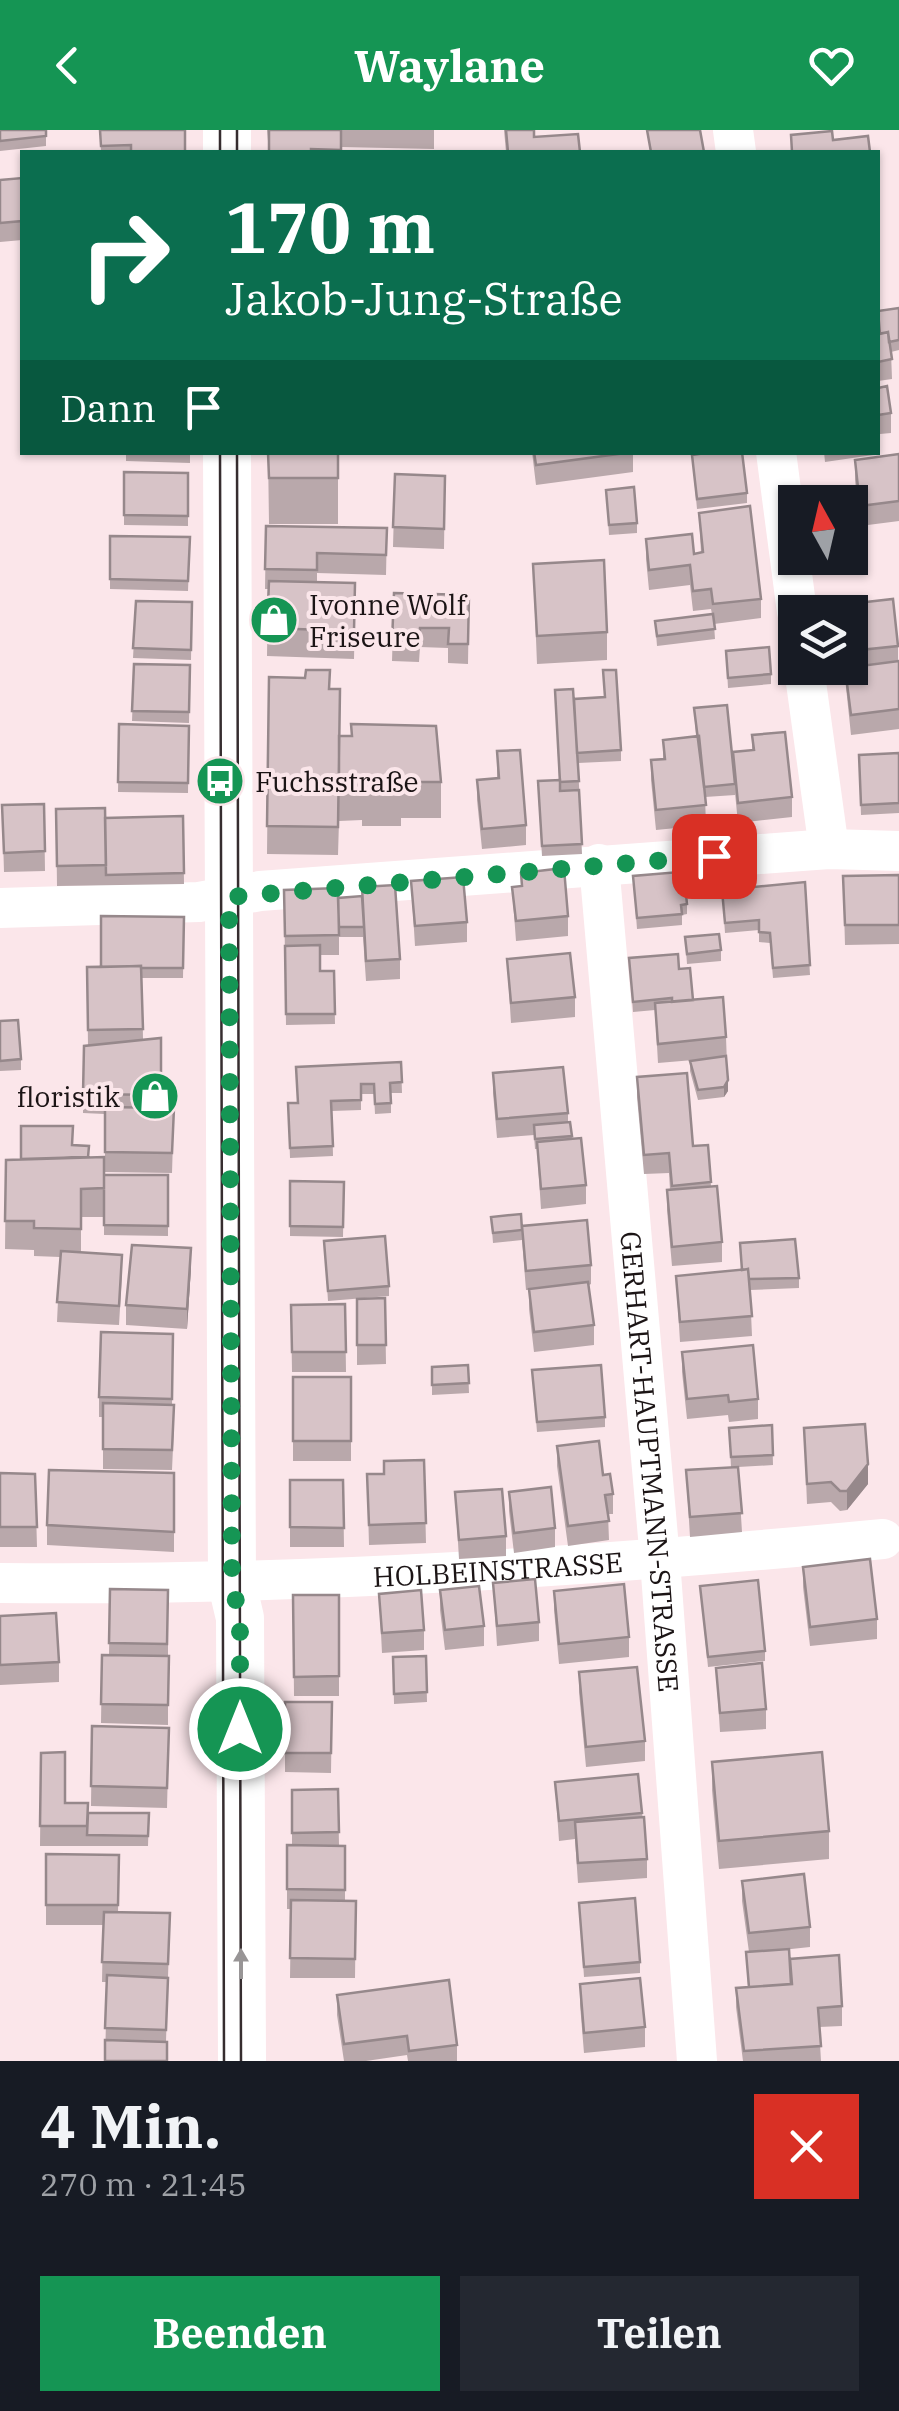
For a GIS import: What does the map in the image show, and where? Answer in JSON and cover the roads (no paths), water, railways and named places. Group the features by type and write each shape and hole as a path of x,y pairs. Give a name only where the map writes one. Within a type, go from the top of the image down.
{"street":[{"path":"227,455 232,1584 240,1618 242,2061"},
{"path":"776,455 795,595"},
{"path":"806,685 828,849"},
{"path":"0,908 165,904 599,864 828,849 899,852"},
{"name":"GERHART-HAUPTMANN-STRASSE","path":"599,864 660,1560 697,2061"},
{"name":"HOLBEINSTRASSE","path":"0,1583 232,1584 660,1560 883,1538"},
{"path":"208,2061 209,1633 232,1584"}],"tram line":[{"path":"220,130 220,150"},
{"path":"237,130 237,150"},
{"path":"220,455 224,2061"},
{"path":"237,455 241,2061"}],"place":[{"name":"Ivonne Wolf Friseure","path":"274,620"},
{"name":"Fuchsstraße","path":"220,781"},
{"name":"floristik","path":"155,1096"}]}
